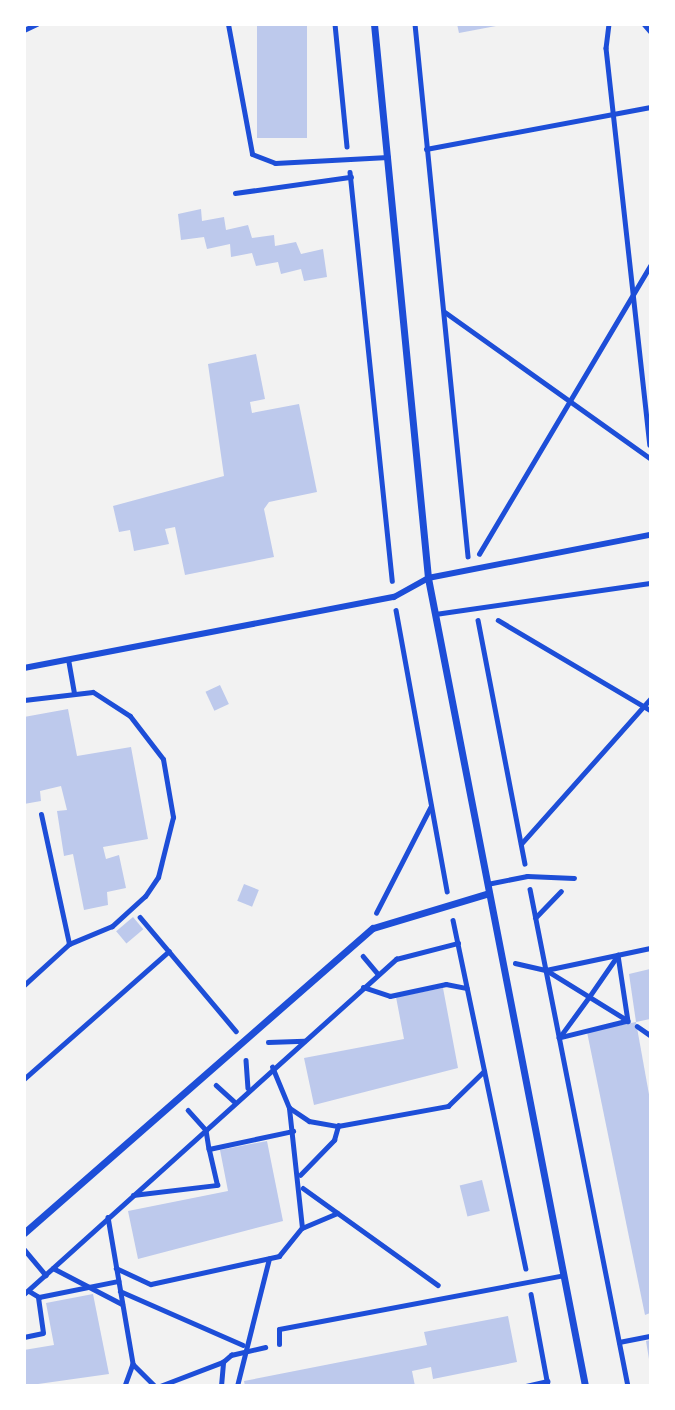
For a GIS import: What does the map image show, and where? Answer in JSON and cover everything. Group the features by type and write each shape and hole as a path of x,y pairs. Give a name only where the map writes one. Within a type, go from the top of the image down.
{"street":[{"path":"374,24 428,578 585,1385"},
{"path":"24,668 394,597 428,578 650,535"},
{"path":"24,1233 243,1038 373,928 489,893"}],"lane":[{"path":"228,24 253,155 275,163 388,157"},
{"path":"435,614 650,583"},
{"path":"68,659 74,692"},
{"path":"24,700 74,692 93,692 130,716 163,759 172,789 165,854 158,877 133,909 100,933 69,944 24,985"},
{"path":"41,814 69,944"},
{"path":"488,884 527,876 574,878"},
{"path":"279,1344 279,1329 564,1275"}],"path":[{"path":"24,30 37,24"},
{"path":"335,24 394,597 449,904 548,1383 526,1385"},
{"path":"415,24 469,570"},
{"path":"609,24 606,48 618,110 633,295 650,445"},
{"path":"644,24 650,32"},
{"path":"426,149 618,110 650,107"},
{"path":"235,193 351,177"},
{"path":"469,570 650,266"},
{"path":"444,311 650,458"},
{"path":"476,607 648,708"},
{"path":"476,607 628,1385"},
{"path":"522,844 648,708 650,699"},
{"path":"373,928 378,901 432,806"},
{"path":"536,918 574,878"},
{"path":"133,909 253,1049"},
{"path":"27,1293 206,1130 248,1088 396,959 458,943"},
{"path":"353,944 378,974"},
{"path":"546,970 650,948"},
{"path":"24,1079 169,951"},
{"path":"559,1038 618,955"},
{"path":"618,955 629,1022"},
{"path":"504,966 525,962 546,970 629,1022"},
{"path":"363,987 390,996 446,984 467,988"},
{"path":"559,1038 629,1022"},
{"path":"637,1026 650,1035"},
{"path":"248,1088 243,1068 253,1049 289,1038 304,1041"},
{"path":"272,1067 289,1108 302,1188 302,1228"},
{"path":"289,1108 309,1121 338,1126 448,1106 484,1070"},
{"path":"223,1091 234,1101"},
{"path":"132,1195 217,1185 206,1130 176,1097"},
{"path":"300,1176 334,1140 338,1126"},
{"path":"209,1149 293,1132"},
{"path":"302,1188 442,1288"},
{"path":"237,1385 243,1345 270,1258 302,1228 337,1213"},
{"path":"108,1217 133,1364 125,1385"},
{"path":"24,1249 46,1275"},
{"path":"116,1268 150,1284 270,1258"},
{"path":"52,1268 96,1285 123,1305"},
{"path":"27,1293 38,1296 118,1281"},
{"path":"120,1291 243,1345"},
{"path":"24,1337 43,1332 38,1296"},
{"path":"619,1342 650,1336"},
{"path":"133,1364 158,1385 223,1362"}],"building":[{"path":"257,24 307,24 307,138 257,138"},
{"path":"457,24 496,24 496,26 459,33"},
{"path":"201,209 202,221 224,217 226,230 248,225 252,238 274,235 275,246 296,242 301,254 323,249 327,277 304,281 301,269 281,274 278,262 256,266 252,253 231,257 230,244 207,249 204,237 181,240 178,214"},
{"path":"256,354 265,399 250,402 252,413 299,404 317,492 269,502 264,509 274,557 185,575 175,527 165,529 169,544 134,551 130,530 119,532 113,506 224,476 208,364"},
{"path":"220,685 229,704 214,711 205,692"},
{"path":"68,709 77,756 131,747 148,839 103,847 106,859 119,855 126,888 107,892 108,905 84,910 73,854 64,856 57,811 67,810 61,786 40,791 41,801 24,804 24,717"},
{"path":"244,884 259,890 252,907 237,901"},
{"path":"133,917 143,929 126,943 116,931"},
{"path":"650,969 650,1019 636,1022 629,974"},
{"path":"443,988 458,1068 314,1105 304,1058 404,1039 396,997"},
{"path":"636,1022 650,1100 650,1313 645,1315 587,1032"},
{"path":"267,1141 283,1221 138,1259 128,1211 228,1191 220,1150"},
{"path":"482,1180 490,1211 467,1217 460,1186"},
{"path":"93,1294 109,1374 24,1386 24,1350 54,1345 46,1303"},
{"path":"508,1316 517,1362 433,1379 431,1367 412,1371 415,1386 245,1386 244,1381 427,1345 424,1332"},
{"path":"650,1340 650,1359 649,1359 646,1341"}]}
